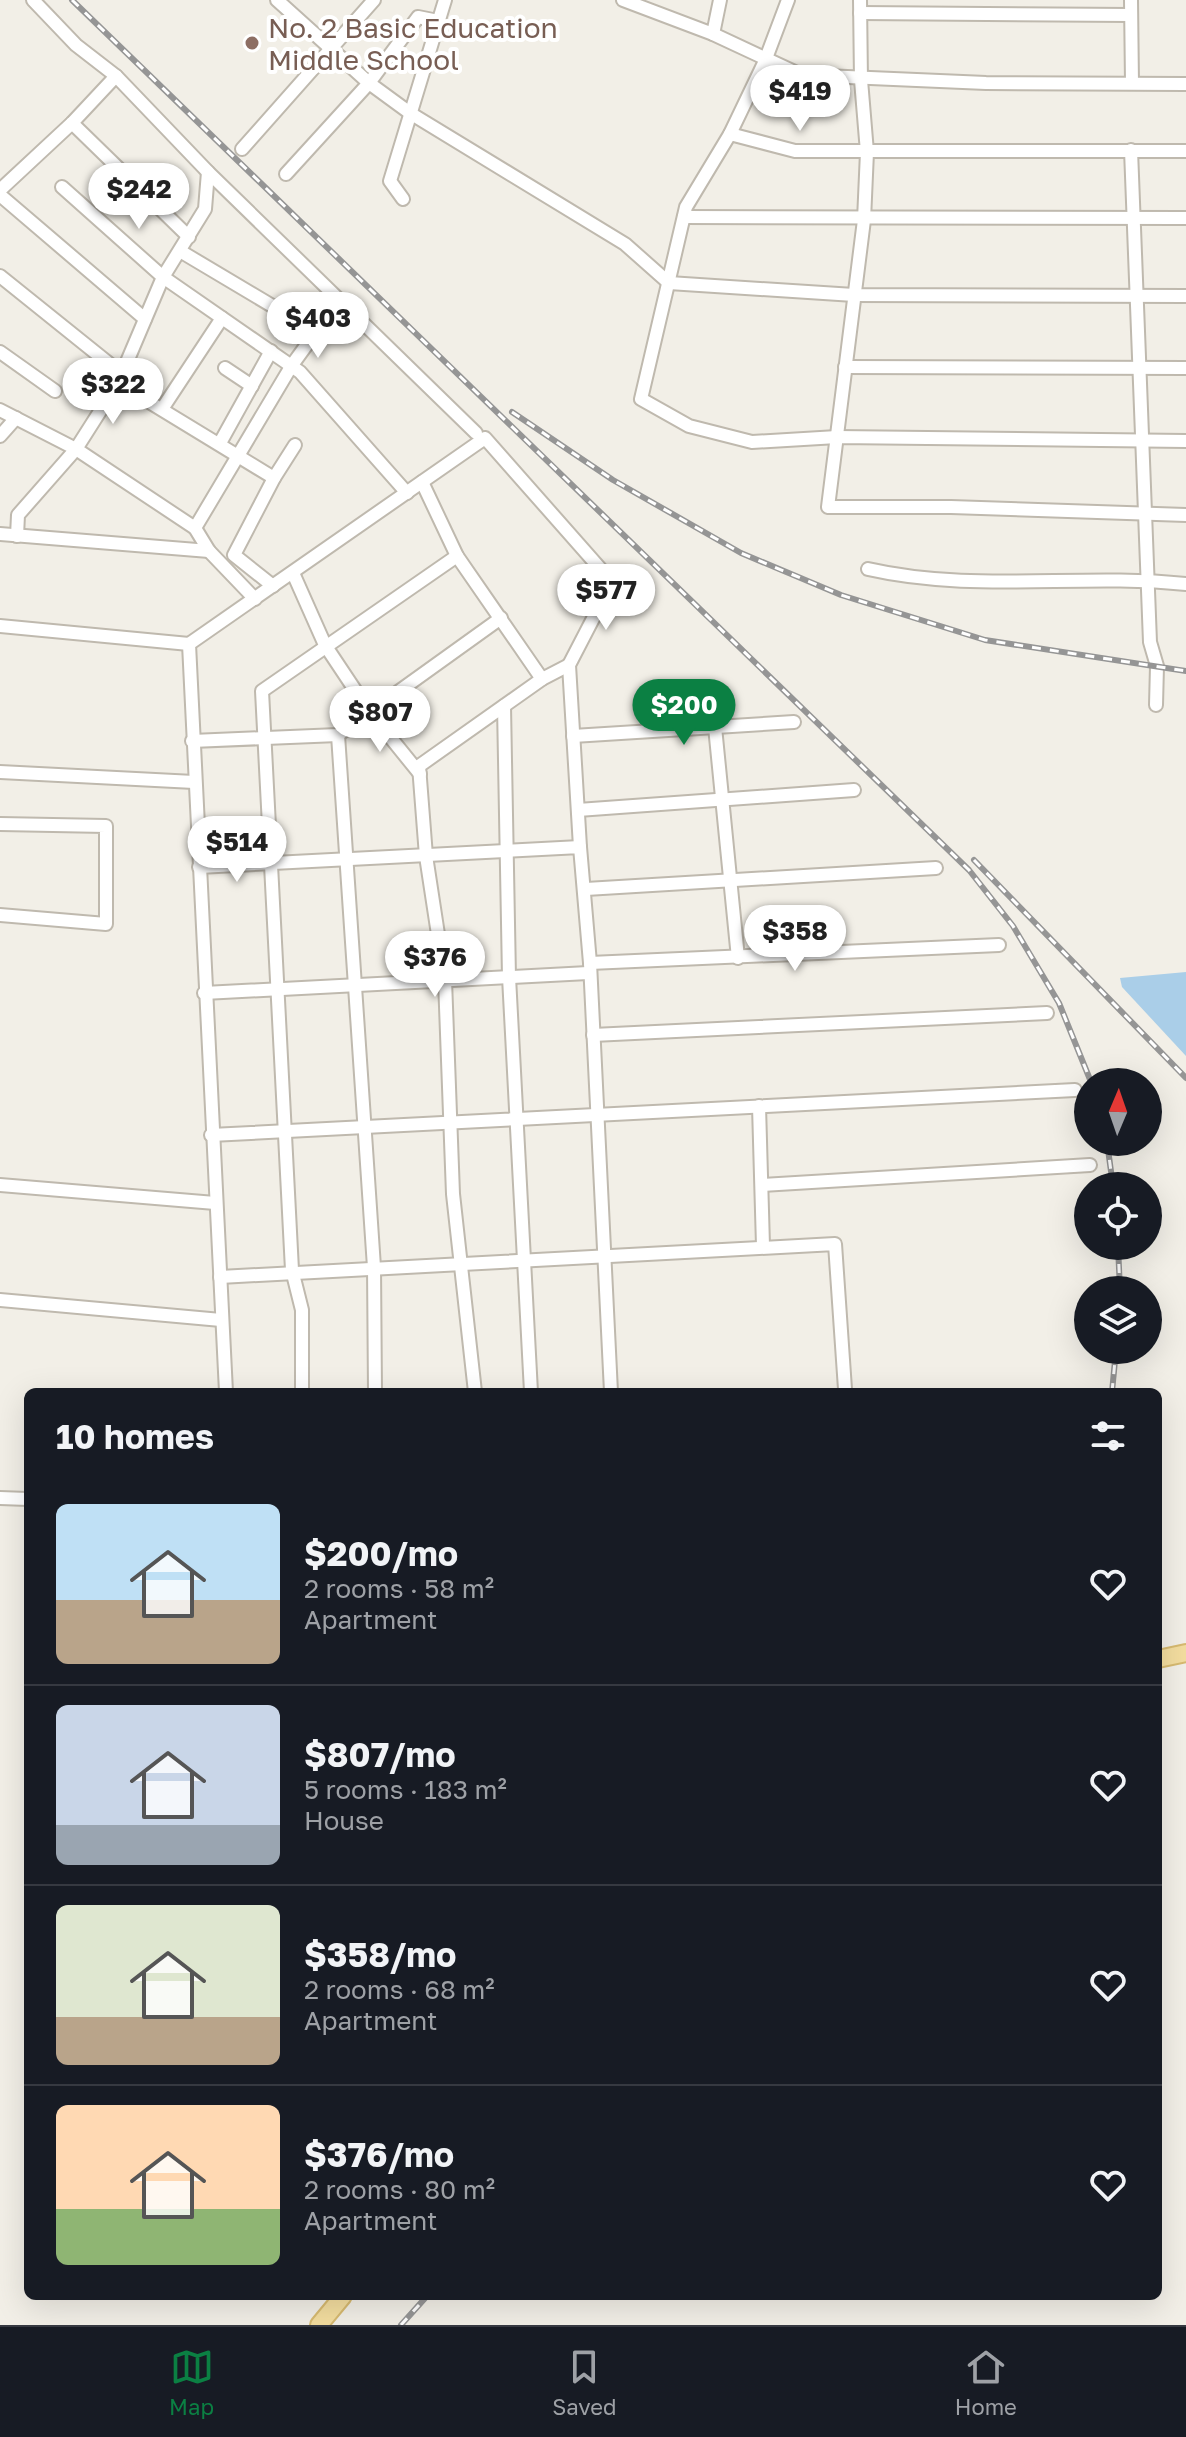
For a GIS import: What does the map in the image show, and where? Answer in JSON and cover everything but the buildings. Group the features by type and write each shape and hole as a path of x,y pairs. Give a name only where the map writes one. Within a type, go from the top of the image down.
{"main road":[{"path":"1162,1658 1186,1653"},
{"path":"319,2325 340,2300"}],"street":[{"path":"33,0 76,45 116,76 208,172 476,433"},
{"path":"277,0 369,83 410,113 625,244 669,283 854,295 1186,296"},
{"path":"242,149 374,0"},
{"path":"403,199 390,181 445,0"},
{"path":"623,0 638,2 801,75 861,80 1186,84"},
{"path":"713,34 720,0"},
{"path":"788,0 765,61 730,134 686,207 641,399 689,426 752,442 837,437 1186,441"},
{"path":"1131,0 1132,83"},
{"path":"1131,15 860,6 861,80 867,152 864,220 828,507 1186,515"},
{"path":"286,174 369,83 418,17 438,21"},
{"path":"116,76 0,192 145,319"},
{"path":"72,123 189,237"},
{"path":"730,134 795,151 1186,151"},
{"path":"1131,150 1150,642 1157,666 1156,705"},
{"path":"17,536 18,515 76,449 120,378 163,277 205,209 208,172"},
{"path":"62,187 163,277 292,365 407,493"},
{"path":"684,217 864,220 1186,218"},
{"path":"180,251 316,332 292,365 195,528"},
{"path":"0,276 120,378 162,409 274,478"},
{"path":"162,409 222,318"},
{"path":"220,443 271,351"},
{"path":"0,352 55,391"},
{"path":"845,367 1186,368"},
{"path":"225,368 252,386"},
{"path":"0,410 76,449 195,528 209,551 255,599"},
{"path":"0,436 16,418"},
{"path":"0,626 189,644 485,438 612,582 569,665 580,847 586,889 611,1388"},
{"path":"273,586 234,555 295,445"},
{"path":"422,482 457,556 542,679"},
{"path":"0,534 209,551"},
{"path":"302,1388 302,1310 292,1270 262,691 457,556"},
{"path":"868,569 904,577 989,583 1149,581 1186,584"},
{"path":"293,573 325,645 369,711 420,774"},
{"path":"192,741 338,735 501,618"},
{"path":"189,644 226,1388"},
{"path":"475,1388 460,1267 445,980 426,856 419,766 542,679 569,665"},
{"path":"504,706 509,977 531,1388"},
{"path":"573,736 794,722"},
{"path":"715,727 733,880 738,958"},
{"path":"338,735 352,985 374,1267 375,1388"},
{"path":"0,772 194,782"},
{"path":"578,810 854,790"},
{"path":"0,824 106,826 106,924 0,915"},
{"path":"199,867 580,847"},
{"path":"586,889 936,868"},
{"path":"204,993 509,977 738,958 999,945"},
{"path":"593,1035 1047,1013"},
{"path":"211,1135 1074,1090"},
{"path":"759,1106 763,1246"},
{"path":"762,1185 1090,1165"},
{"path":"0,1185 215,1203"},
{"path":"220,1277 292,1270 460,1267 763,1246 835,1244 845,1388"},
{"path":"0,1300 221,1320"},
{"path":"0,1498 24,1499"}],"water":[{"path":"1186,972 1186,1056 1122,987 1120,978"}],"railway":[{"path":"72,0 969,870 1013,926 1059,1003 1085,1068"},
{"path":"512,412 613,480 741,553 841,595 985,640 1186,671"},
{"path":"974,860 1186,1078"},
{"path":"1109,1156 1111,1172"},
{"path":"1119,1260 1119,1276"},
{"path":"1112,1388 1115,1364"},
{"path":"401,2325 423,2300"}],"place":[{"name":"No. 2 Basic Education Middle School","path":"252,43"}]}
